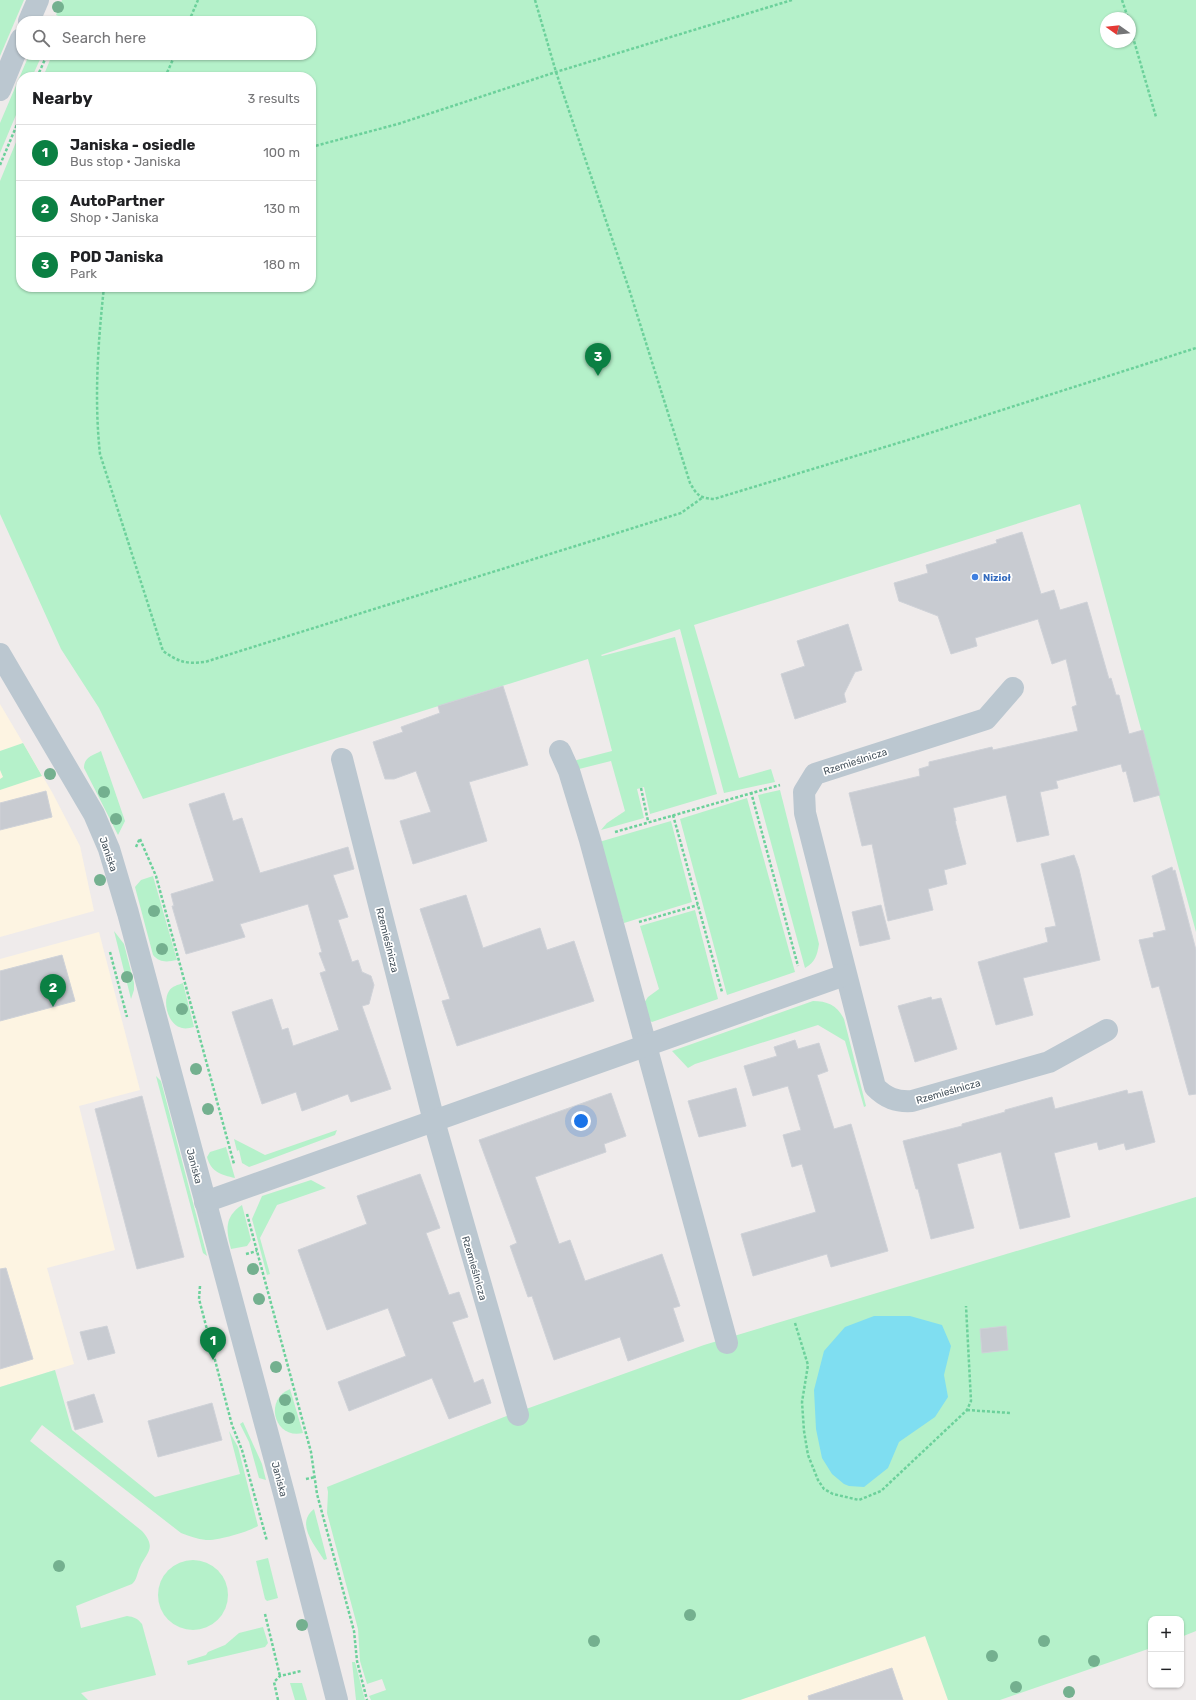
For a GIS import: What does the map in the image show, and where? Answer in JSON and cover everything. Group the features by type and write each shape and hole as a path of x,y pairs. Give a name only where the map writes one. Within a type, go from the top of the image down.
{"street":[{"path":"31,16 38,0"},
{"path":"0,90 16,51"},
{"name":"Janiska","path":"0,654 94,814 108,849 128,913 284,1494 337,1700"},
{"name":"Rzemieślnicza","path":"1013,688 986,719 815,774 804,792 805,813 845,975 875,1087 883,1095 893,1100 902,1102 912,1101 1050,1062 1107,1030"},
{"path":"560,751 569,771 590,840 727,1343"},
{"name":"Rzemieślnicza","path":"342,759 434,1121 518,1415"},
{"path":"205,1202 845,975"}],"path":[{"path":"191,16 198,0"},
{"path":"535,0 556,72 630,292 690,483 696,493 702,498 714,499 901,442 1196,348"},
{"path":"316,146 398,124 556,72 792,0"},
{"path":"1122,0 1126,12"},
{"path":"1136,48 1156,117"},
{"path":"39,72 45,60"},
{"path":"167,72 172,60"},
{"path":"0,165 16,127"},
{"path":"103,292 101,314 97,430 100,454 163,650 174,659 186,664 204,662 681,513 702,498"},
{"path":"590,840 751,792 783,784 804,792"},
{"path":"641,788 648,822"},
{"path":"751,792 798,967"},
{"path":"673,815 722,994"},
{"path":"140,838 158,883 311,1452 317,1494 354,1631 357,1661 367,1700"},
{"path":"613,929 698,905"},
{"path":"796,1323 808,1365 802,1402 804,1431 808,1455 818,1480 824,1489 833,1494 859,1500 881,1491 967,1410 971,1401 966,1306"},
{"path":"967,1410 1011,1413"},
{"path":"265,1614 280,1676"},
{"path":"278,1700 274,1682 280,1676 301,1671"}],"shaded area":[{"path":"0,704 52,792 80,846 94,911 0,937"},
{"path":"99,932 140,1090 79,1106 115,1250 47,1268 74,1364 0,1387 0,959"},
{"path":"926,1636 948,1700 740,1700"}],"green space":[{"path":"0,0 24,0 16,16 0,56"},
{"path":"62,0 1196,0 1196,932 1080,504 694,625 739,778 771,769 775,782 724,793 680,629 601,655 602,656 675,637 717,794 650,814 644,787 637,789 644,818 601,830 607,823 625,811 611,761 579,769 573,761 612,751 588,659 143,799 99,708 61,649 0,514 0,181 16,142 16,292 316,292 316,72 45,72 50,60 316,60 316,16 56,15"},
{"path":"27,60 40,60 34,72 22,72"},
{"path":"16,85 16,115 0,153 0,123"},
{"path":"23,743 42,776 0,790 0,779 3,777 0,770 0,751"},
{"path":"101,751 125,821 118,835 84,768 85,761 87,759"},
{"path":"780,790 819,944 815,958 805,968 758,795"},
{"path":"747,798 795,972 727,995 680,819"},
{"path":"671,821 692,902 624,923 599,842"},
{"path":"153,876 177,960 164,961 153,955 135,887 141,880"},
{"path":"695,910 718,999 652,1022 647,1019 644,1003 648,997 659,989 640,926"},
{"path":"114,931 124,944 134,983 134,990 131,999"},
{"path":"183,983 194,1027 182,1028 177,1026 170,1018 166,1007 167,996 170,989"},
{"path":"813,1001 827,1003 835,1007 844,1019 866,1106 864,1107 845,1041 818,1025 695,1064 688,1068 672,1051"},
{"path":"156,1076 161,1081 207,1256 203,1253"},
{"path":"337,1130 335,1135 249,1167 242,1163 239,1150 237,1151 234,1139 265,1155"},
{"path":"226,1147 235,1178 225,1176 217,1172 211,1166 207,1157 210,1152"},
{"path":"311,1180 326,1188 277,1205 260,1238 270,1274 267,1275 252,1219 262,1196"},
{"path":"1196,1197 1196,1631 1184,1636 1184,1616 1148,1616 1148,1649 1000,1700 948,1700 925,1636 740,1700 371,1700 369,1696 386,1690 382,1679 367,1684 360,1661 358,1629 327,1513 327,1487 504,1417 704,1345"},
{"path":"242,1205 251,1240 247,1246 231,1249 228,1236 229,1219 232,1214"},
{"path":"55,1370 72,1430 155,1497 240,1474 229,1431 238,1447 258,1526 233,1536 211,1540 199,1539 181,1533 42,1425 30,1441 142,1531 147,1537 150,1546 148,1554 132,1584 76,1606 81,1628 127,1616 134,1617 139,1620 142,1624 156,1675 81,1693 88,1700 0,1700 0,1387"},
{"path":"290,1389 303,1433 293,1434 285,1431 279,1425 276,1418 275,1410 277,1402 282,1394"},
{"path":"243,1422 262,1464 266,1480 259,1478 249,1442 240,1424"},
{"path":"314,1509 327,1559 324,1560 306,1528 306,1521"},
{"path":"268,1558 278,1598 267,1601 265,1599 256,1561"},
{"path":"186,1560 200,1560 213,1566 222,1575 228,1588 226,1608 218,1620 200,1630 186,1630 173,1624 164,1615 158,1602 158,1588 164,1575 173,1566"},
{"path":"263,1627 268,1643 265,1647 188,1665 187,1661 206,1655 208,1652 225,1645 239,1633"},
{"path":"352,1662 355,1662 365,1700 356,1700"},
{"path":"290,1683 302,1683 307,1700 295,1700"}],"water":[{"path":"874,1316 910,1316 942,1325 951,1346 944,1375 948,1397 935,1417 899,1442 888,1468 864,1487 849,1486 844,1484 832,1474 822,1458 816,1429 814,1390 824,1351 845,1327"}],"building":[{"path":"1022,532 1041,594 1054,590 1060,610 1087,602 1109,679 1111,678 1116,695 1119,695 1129,734 1143,730 1160,795 1134,802 1126,771 1123,772 1121,764 1056,781 1058,788 1040,792 1049,835 1017,842 1006,795 953,808 966,864 944,870 947,884 928,889 933,910 888,921 872,844 862,846 849,793 920,776 919,769 929,766 929,762 992,747 993,750 1078,731 1072,707 1077,705 1066,659 1052,664 1038,619 975,638 977,646 951,654 938,616 899,601 894,583 928,573 926,565 997,543 996,540"},
{"path":"848,624 862,670 855,672 844,694 846,702 795,719 781,674 805,666 797,641"},
{"path":"503,686 528,765 469,782 487,841 413,864 400,821 431,812 416,771 394,779 385,779 373,742 403,732 401,727 440,713 438,706"},
{"path":"46,791 52,817 0,830 0,803"},
{"path":"224,793 233,821 242,818 260,873 348,847 354,869 333,875 348,917 338,920 352,962 358,960 362,972 371,976 374,985 369,1004 362,1006 391,1089 351,1102 348,1094 302,1111 296,1092 262,1104 232,1012 272,999 282,1030 288,1028 293,1046 339,1030 320,973 326,971 319,953 322,952 308,904 240,924 245,937 186,954 172,906 174,906 171,894 214,881 189,804"},
{"path":"1074,855 1079,869 1100,960 1023,978 1033,1015 996,1025 978,962 1048,942 1045,928 1056,926 1041,864"},
{"path":"1172,867 1173,871 1175,870 1196,950 1196,1094 1189,1095 1159,986 1152,988 1139,940 1154,937 1153,933 1166,930 1152,876"},
{"path":"466,895 483,948 540,928 547,950 574,941 594,1001 457,1046 442,1001 450,999 420,909"},
{"path":"881,905 890,939 860,946 852,912"},
{"path":"62,955 75,1001 0,1021 0,971"},
{"path":"931,997 932,1000 941,998 957,1049 915,1062 898,1006"},
{"path":"795,1040 798,1049 819,1043 828,1071 817,1075 834,1129 851,1124 888,1251 831,1267 827,1254 753,1276 741,1234 816,1212 802,1164 792,1167 783,1135 801,1130 788,1086 753,1096 744,1066 777,1056 774,1047"},
{"path":"736,1088 746,1126 699,1137 688,1101"},
{"path":"1127,1090 1128,1094 1142,1091 1155,1142 1126,1150 1124,1143 1099,1150 1097,1142 1054,1153 1070,1217 1020,1229 1001,1152 957,1164 974,1228 931,1239 918,1189 916,1189 903,1141 962,1126 962,1124 1005,1112 1005,1110 1052,1097 1055,1109"},
{"path":"611,1093 626,1136 604,1144 606,1152 535,1177 559,1244 570,1240 585,1281 662,1254 680,1306 673,1308 684,1341 628,1361 620,1337 554,1360 532,1296 528,1297 510,1246 517,1243 479,1140"},
{"path":"142,1096 184,1257 137,1269 95,1109"},
{"path":"420,1174 440,1228 426,1233 449,1295 459,1292 468,1317 452,1322 474,1383 483,1379 491,1403 449,1419 432,1378 349,1411 338,1382 406,1356 388,1308 327,1330 298,1250 367,1224 357,1196"},
{"path":"6,1268 33,1359 0,1369 0,1269"},
{"path":"107,1326 115,1353 88,1360 80,1332"},
{"path":"1006,1326 1008,1350 982,1353 980,1329"},
{"path":"94,1394 103,1422 75,1430 67,1402"},
{"path":"212,1403 222,1440 158,1457 148,1421"},
{"path":"892,1668 903,1700 809,1700 808,1696"}],"place":[{"name":"POD Janiska","path":"598,376"},
{"name":"Nizioł","path":"975,577"},
{"name":"AutoPartner","path":"53,1007"},
{"name":"Janiska - osiedle","path":"213,1360"}]}
